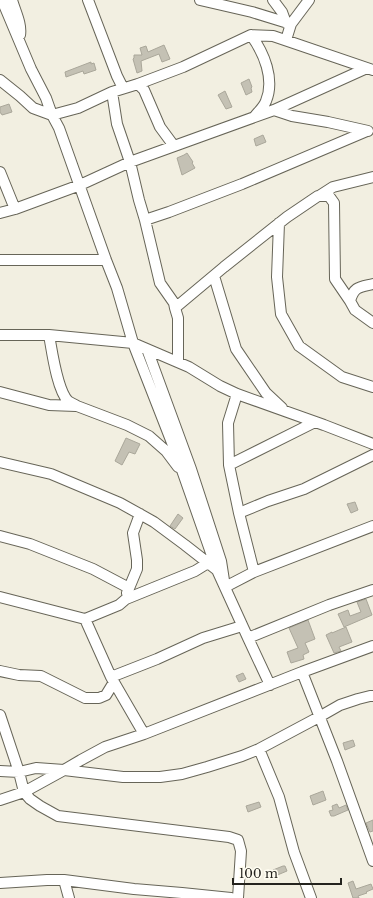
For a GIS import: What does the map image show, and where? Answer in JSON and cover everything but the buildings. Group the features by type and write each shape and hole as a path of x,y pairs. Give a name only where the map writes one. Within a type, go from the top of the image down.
{"street":[{"path":"2,0 59,128 117,288 133,343 186,478 217,570 270,685"},
{"path":"12,0 21,31 19,41"},
{"path":"88,0 123,88"},
{"path":"200,0 252,12 289,23"},
{"path":"273,0 289,23"},
{"path":"286,40 289,23 308,0"},
{"path":"251,35 263,54 268,69 269,86 266,102 255,116"},
{"path":"0,80 33,108 52,115 78,108 112,92 183,67 251,35 273,36 370,69"},
{"path":"0,213 80,185 130,162 274,110 370,69"},
{"path":"138,84 144,90 160,127 174,146"},
{"path":"112,92 117,124 130,162 160,283 174,303 178,318 178,362"},
{"path":"274,110 292,116 370,131"},
{"path":"144,220 242,184 370,131"},
{"path":"0,172 15,209"},
{"path":"175,308 279,223 318,196 333,187 373,177"},
{"path":"318,196 329,196 334,203 335,279 355,310 373,323"},
{"path":"279,223 277,277 281,314 299,346 342,377 373,387"},
{"path":"0,260 106,260"},
{"path":"214,276 236,350 266,393 285,411"},
{"path":"350,301 352,292 359,287 373,284"},
{"path":"0,335 49,335 133,343 178,362 237,394 373,444"},
{"path":"49,335 57,376 65,397 69,402 148,436 166,451 186,478"},
{"path":"147,349 196,483 221,561 225,587"},
{"path":"0,392 49,405 76,406"},
{"path":"237,394 228,423 229,465 254,572"},
{"path":"229,465 315,422"},
{"path":"239,513 268,500 304,489 373,455"},
{"path":"0,462 51,474 120,503 154,522 217,570"},
{"path":"126,599 137,569 133,533 140,514"},
{"path":"225,587 254,572 373,526"},
{"path":"0,536 30,544 72,560 129,588"},
{"path":"0,597 85,619 119,605 126,599 195,571 208,563"},
{"path":"248,638 329,605 373,590"},
{"path":"85,619 112,680 144,734"},
{"path":"0,670 19,675 41,676 85,698 98,698 106,695 112,680 203,638 242,626"},
{"path":"0,800 24,792 106,747 144,734 373,646"},
{"path":"302,672 337,761 373,861"},
{"path":"0,771 20,772 36,768 123,777 160,777 182,774 242,756 259,749 340,705 373,696"},
{"path":"0,715 20,772 24,792 30,799 58,816 229,837 238,840 241,851 238,898"},
{"path":"259,749 279,797 294,852 311,898"},
{"path":"0,882 64,880 134,889 231,898"},
{"path":"64,880 69,898"}]}
